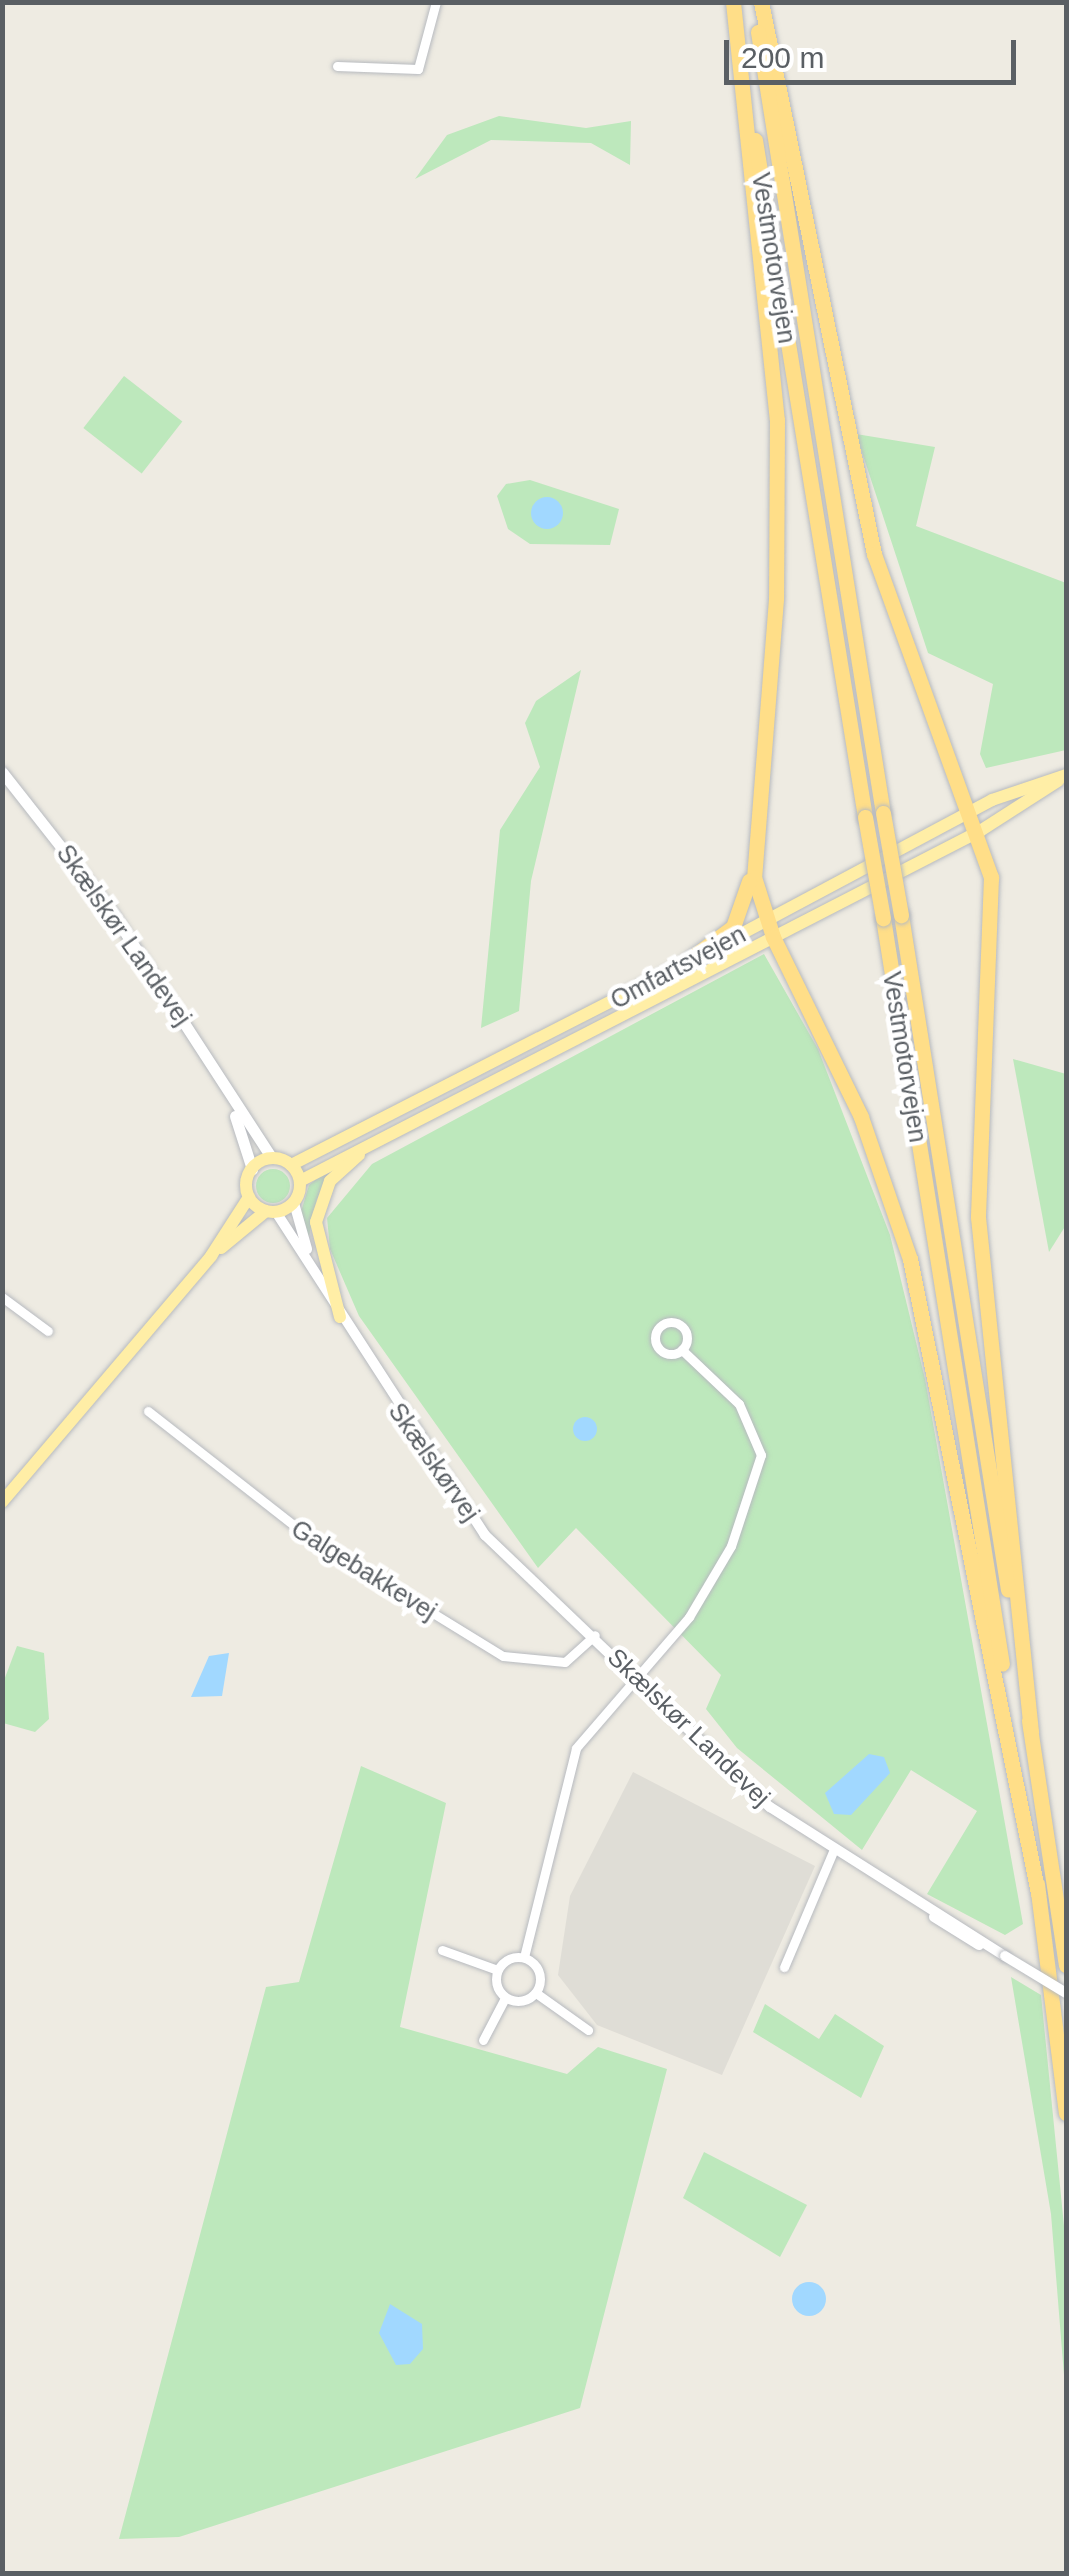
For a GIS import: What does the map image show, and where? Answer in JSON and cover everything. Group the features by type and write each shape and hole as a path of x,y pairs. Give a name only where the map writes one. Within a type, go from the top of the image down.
{"highway":[{"path":"734,2 777,420 776,599 754,877 772,938 862,1117 910,1259 1038,1894"},
{"name":"Vestmotorvejen","path":"734,2 1038,1894 1066,2114"},
{"name":"Vestmotorvejen","path":"753,2 1066,1965"},
{"path":"762,2 856,482 928,721 980,831 992,908 978,1218 1031,1732"},
{"path":"680,967 741,916 759,783"}],"main road":[{"name":"Skælskør Landevej","path":"2,772 110,908 232,1107 272,1158"},
{"name":"Omfartsvejen","path":"291,1164 680,967 969,812 1066,775"},
{"name":"Omfartsvejen","path":"300,1181 980,831 1066,775"},
{"path":"904,867 957,833 969,812"},
{"path":"772,938 786,916 862,872"},
{"name":"Skælskør Landevej","path":"232,1107 252,1169"},
{"path":"340,1318 315,1236 322,1195 340,1168 412,1122"},
{"path":"2,1502 211,1256 249,1197 252,1169 272,1158 291,1164 300,1181 294,1203 271,1212 211,1256"},
{"path":"249,1197 271,1212"}],"street":[{"path":"337,66 418,69 436,2"},
{"name":"Skælskørvej","path":"294,1203 311,1260 340,1318 485,1535 595,1635"},
{"name":"Skælskørvej","path":"271,1212 311,1260"},
{"path":"2,1297 48,1330"},
{"path":"524,1958 576,1748 689,1617 731,1546 761,1454 739,1404 682,1350"},
{"name":"Galgebakkevej","path":"148,1411 306,1535 503,1656 565,1662 595,1635"},
{"name":"Skælskør Landevej","path":"595,1635 770,1808 924,1908 1066,1993"},
{"path":"784,1967 834,1849"},
{"path":"442,1950 498,1970 524,1958"},
{"path":"524,1958 540,1972 536,1993"},
{"path":"483,2040 506,1998 498,1970"},
{"path":"506,1998 536,1993 588,2030"}],"shaded area":[{"path":"633,1772 815,1866 722,2075 597,2025 558,1975 570,1896"}],"green space":[{"path":"499,116 586,128 631,121 630,165 591,143 491,140 415,179 447,135"},
{"path":"124,376 182,422 142,474 83,428"},
{"path":"856,434 935,447 916,526 1066,583 1066,750 986,768 980,754 993,684 928,653"},
{"path":"530,480 619,509 610,545 530,544 508,529 497,496 506,484"},
{"path":"581,670 531,881 519,1011 481,1028 500,830 540,767 525,723 536,701"},
{"path":"764,954 818,1049 890,1235 925,1379 1023,1924 1005,1935 927,1894 977,1811 911,1770 862,1850 737,1748 706,1709 721,1675 576,1528 538,1568 359,1316 330,1249 327,1218 372,1164"},
{"path":"1013,1059 1066,1074 1066,1225 1049,1252"},
{"path":"336,1164 317,1199 308,1240 300,1215 309,1185"},
{"path":"273,1169 285,1174 290,1186 285,1198 273,1203 261,1198 256,1186 261,1174"},
{"path":"17,1646 44,1653 49,1719 35,1732 3,1723 3,1683"},
{"path":"361,1766 446,1803 400,2027 567,2074 598,2047 667,2069 580,2408 179,2537 119,2539 266,1987 299,1982"},
{"path":"1011,1977 1041,1995 1066,2246 1066,2400 1051,2214"},
{"path":"765,2004 819,2039 835,2014 884,2046 861,2098 753,2032"},
{"path":"704,2152 807,2205 780,2257 683,2198"}],"water":[{"path":"547,497 558,502 563,513 558,524 547,529 536,524 531,513 536,502"},
{"path":"585,1417 597,1429 585,1441 573,1429"},
{"path":"229,1653 222,1696 191,1697 209,1656"},
{"path":"869,1754 884,1757 890,1773 851,1815 834,1814 825,1793"},
{"path":"809,2282 821,2287 826,2299 821,2311 809,2316 797,2311 792,2299 797,2287"},
{"path":"390,2304 422,2324 423,2349 410,2364 396,2365 379,2333"}]}
